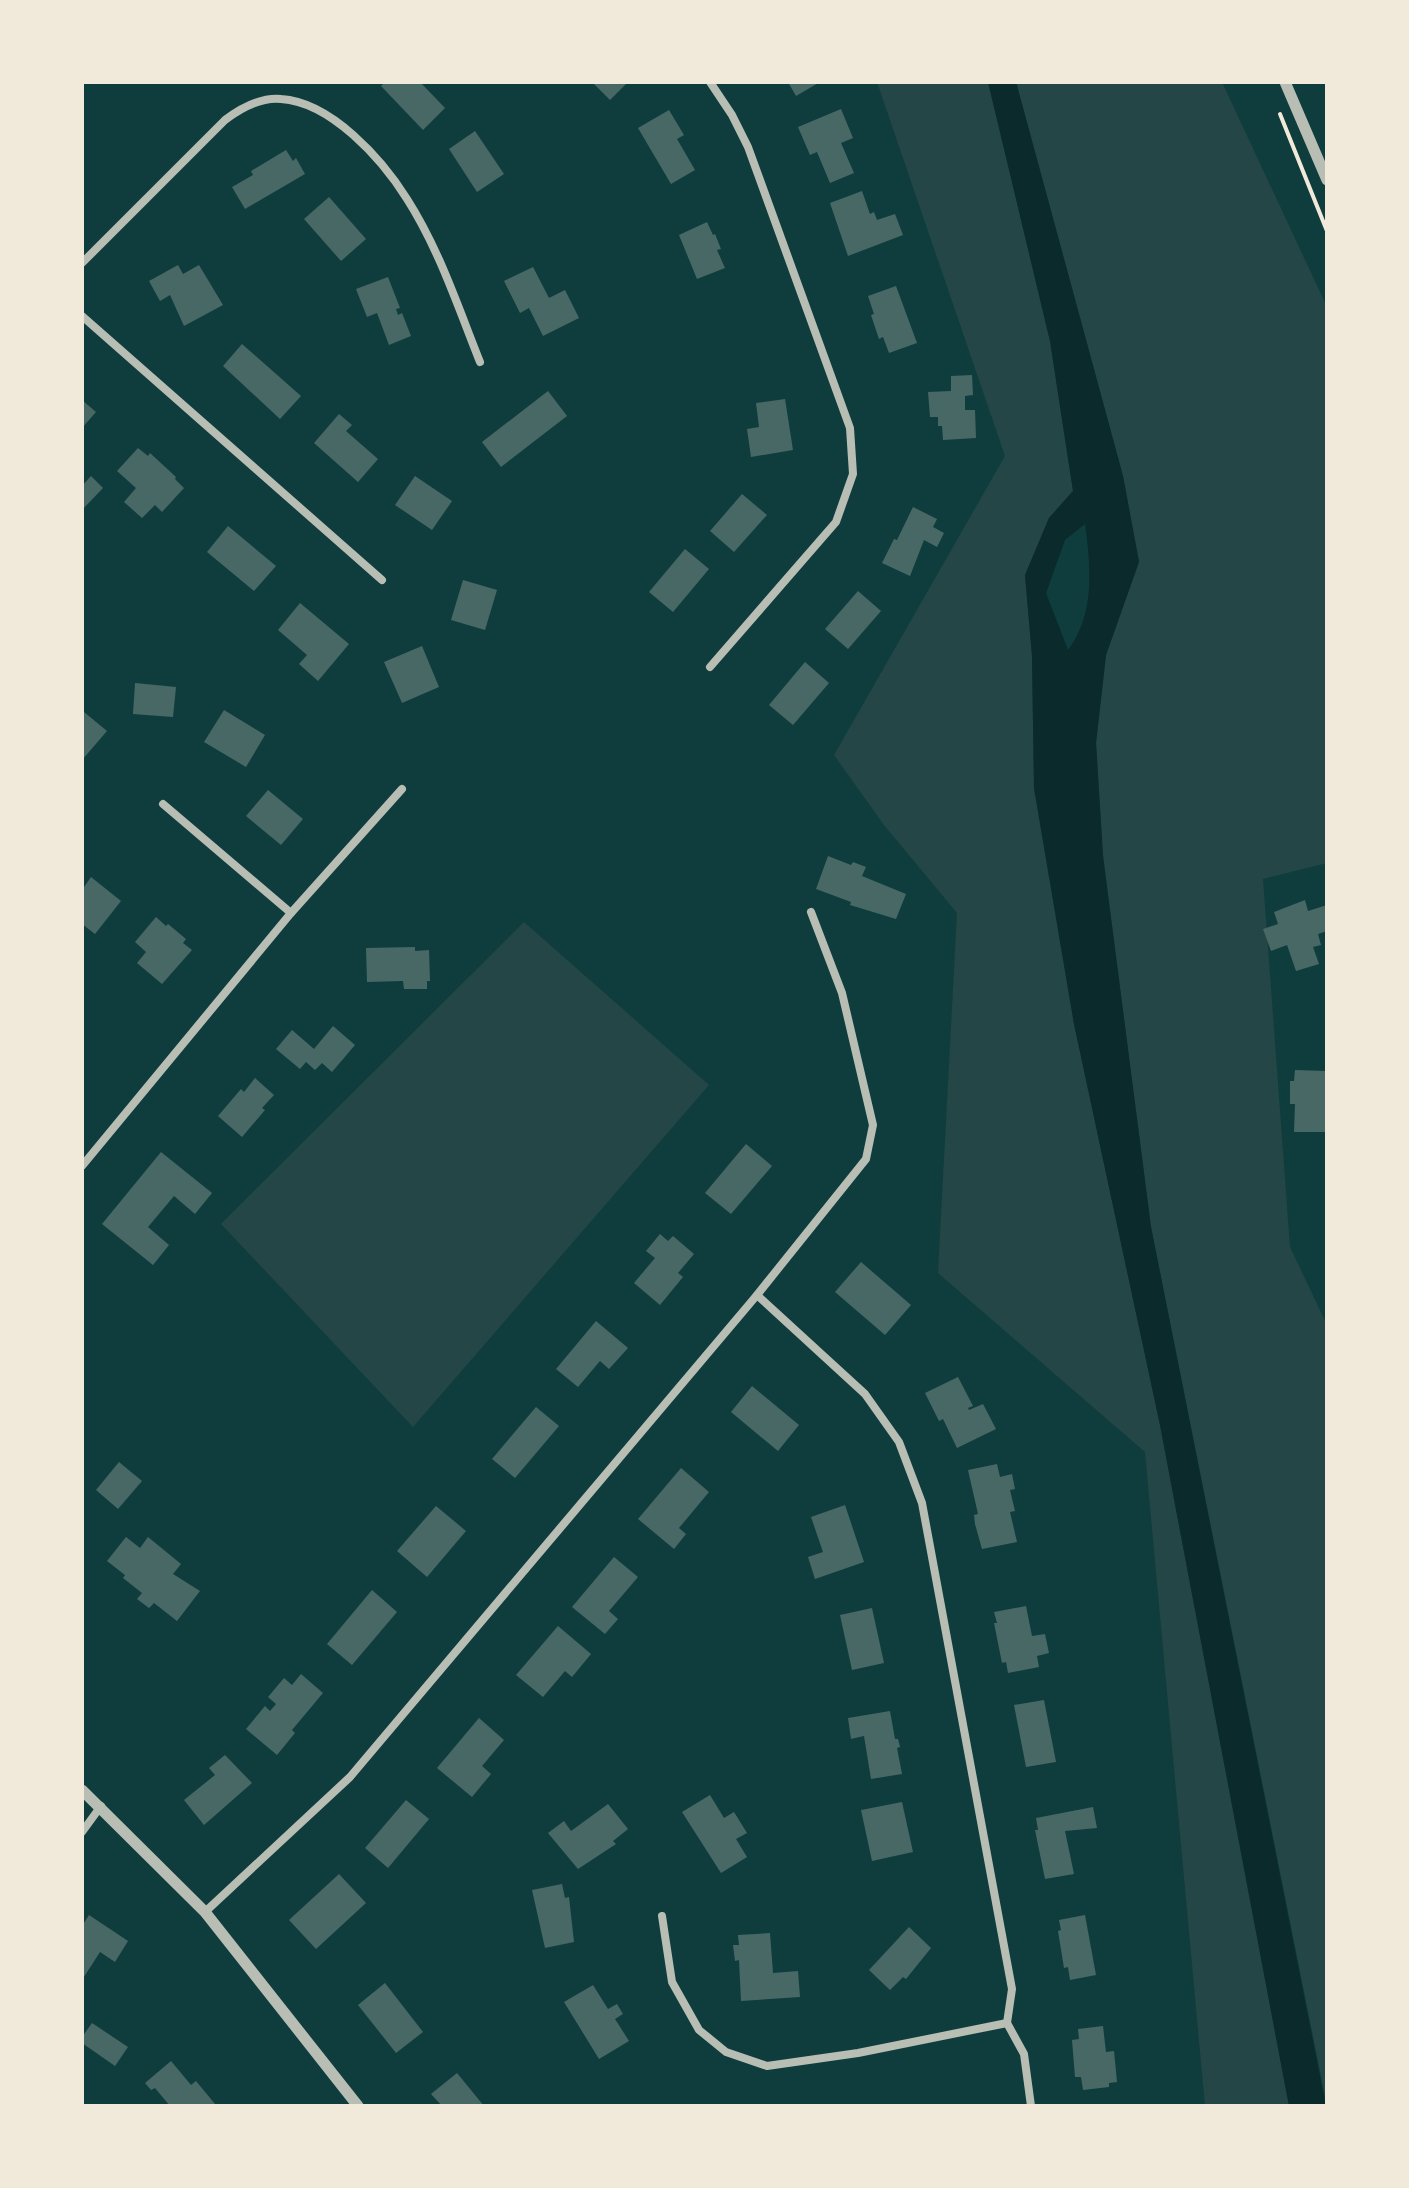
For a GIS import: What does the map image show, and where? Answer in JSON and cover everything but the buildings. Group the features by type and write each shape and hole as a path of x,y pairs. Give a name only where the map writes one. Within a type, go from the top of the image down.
{"street":[{"path":"710,82 748,147 850,428 853,474 836,522 710,667"},
{"path":"1285,82 1327,180"},
{"path":"82,263 225,120 243,107 279,98 307,103 339,122 370,151 407,197 437,254 480,362"},
{"path":"82,316 382,580"},
{"path":"82,1166 291,913 402,789"},
{"path":"163,804 291,913"},
{"path":"205,1912 350,1777 757,1295 866,1159 873,1125 842,993 811,912"},
{"path":"757,1295 865,1394 899,1442 922,1503 1012,1989 1007,2023 1024,2054 1031,2106"},
{"path":"82,1790 205,1912 358,2106"},
{"path":"82,1832 101,1806"},
{"path":"662,1916 672,1982 699,2030 726,2052 767,2066 858,2053 1007,2023"}],"path":[{"path":"1279,110 1327,231"}],"shaded area":[{"path":"877,82 988,82 1050,341 1073,491 1049,518 1025,575 1032,656 1034,788 1074,1024 1160,1425 1289,2106 1205,2106 1145,1452 938,1273 957,913 884,825 834,755 1005,456"},
{"path":"988,82 1016,82 1123,476 1139,562 1106,655 1096,743 1103,856 1151,1227 1326,2106 1289,2106 1160,1425 1074,1024 1034,788 1032,656 1025,575 1049,518 1073,491 1050,341","holes":["1085,524 1087,606 1077,636 1068,650 1046,593 1065,540"]},
{"path":"1016,82 1222,82 1327,307 1327,863 1263,879 1290,1247 1327,1325 1327,2106 1151,1227 1103,856 1096,743 1106,655 1139,561 1123,476"},
{"path":"524,922 709,1085 413,1427 221,1224"}]}
